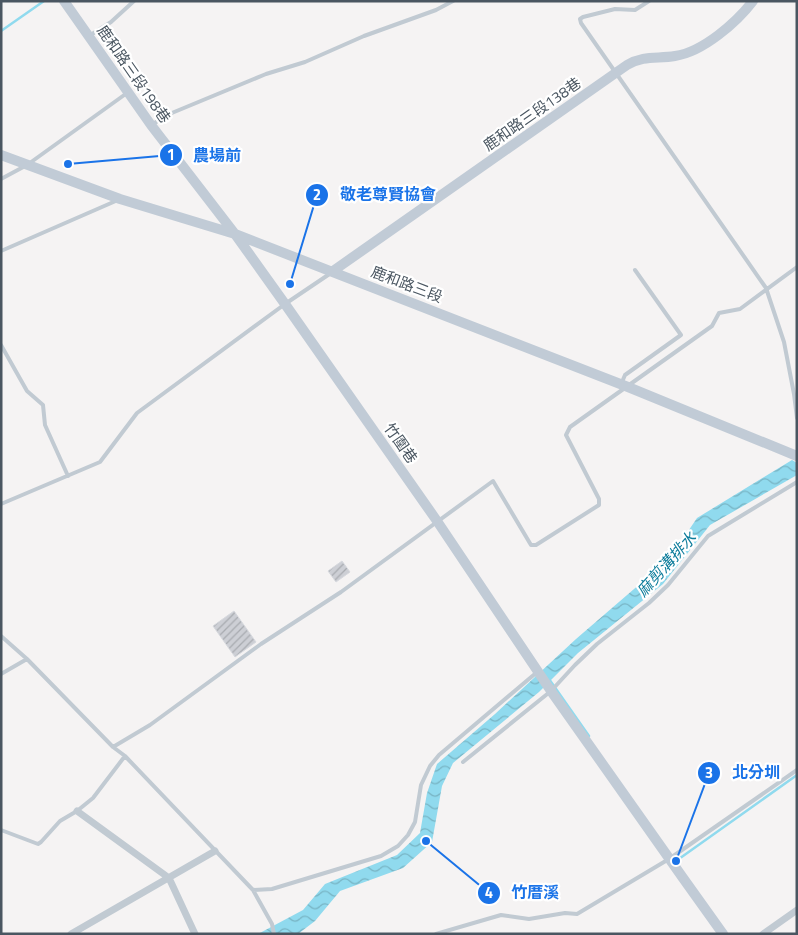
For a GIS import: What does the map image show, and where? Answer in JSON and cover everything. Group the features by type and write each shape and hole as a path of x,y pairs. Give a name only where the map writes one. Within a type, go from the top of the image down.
{"street":[{"name":"鹿和路三段198巷","path":"64,1 151,125 236,234"},
{"name":"鹿和路三段138巷","path":"333,272 627,65 643,58 678,56 699,47 742,15 753,1"},
{"name":"鹿和路三段","path":"1,155 120,199 236,234 797,456"},
{"name":"竹圍巷","path":"236,234 437,521 551,691 724,934"},
{"path":"77,812 169,878 195,934"},
{"path":"71,934 215,851"},
{"path":"763,934 797,910"}],"lane":[{"path":"88,36 111,22 134,1"},
{"path":"151,125 167,115 266,74 305,62 364,36 436,10 453,1"},
{"path":"649,1 635,10 615,9 580,19 766,288 784,342 797,418"},
{"path":"1,179 27,165 128,93"},
{"path":"1,251 120,199"},
{"path":"113,747 150,724 261,644 341,592 493,481 531,545 536,544 599,505 599,499 566,435 570,427 624,386 712,326 719,313 740,309 797,267"},
{"path":"624,386 625,375 681,335 635,270"},
{"path":"1,504 100,462 137,413 285,304 333,272"},
{"path":"1,345 27,391 43,405 45,425 68,476"},
{"path":"463,762 551,691 574,665 597,644 649,604 668,585 708,536 797,482"},
{"path":"1,636 27,659 113,747 125,756 253,890 272,924 274,934"},
{"path":"1,674 27,659"},
{"path":"253,890 272,889 381,856 398,846 416,822 421,786 430,766 439,755 538,671"},
{"path":"1,830 38,844 60,821 77,812 93,798 125,756"},
{"path":"436,934 501,915 529,919 565,912 577,914 669,859 797,770"}],"water":[{"name":"麻剪溝排水","path":"792,460 797,463 797,475 710,525 663,584 578,653 539,692 453,763 442,786 432,842 403,868 340,891 315,921 298,934 258,934 303,910 325,884 397,855 420,833 427,793 437,764 495,714 576,639 670,558 697,518"}],"building":[{"path":"342,561 350,572 336,582 328,571"},
{"path":"234,611 256,642 235,657 213,626"}],"waterway":[{"path":"1,31 44,1"},
{"path":"549,679 589,736"},
{"path":"676,861 797,775"}],"place":[{"name":"農場前","path":"68,164"},
{"name":"敬老尊賢協會","path":"290,284"},
{"name":"竹厝溪","path":"426,841"},
{"name":"北分圳","path":"676,861"}]}
